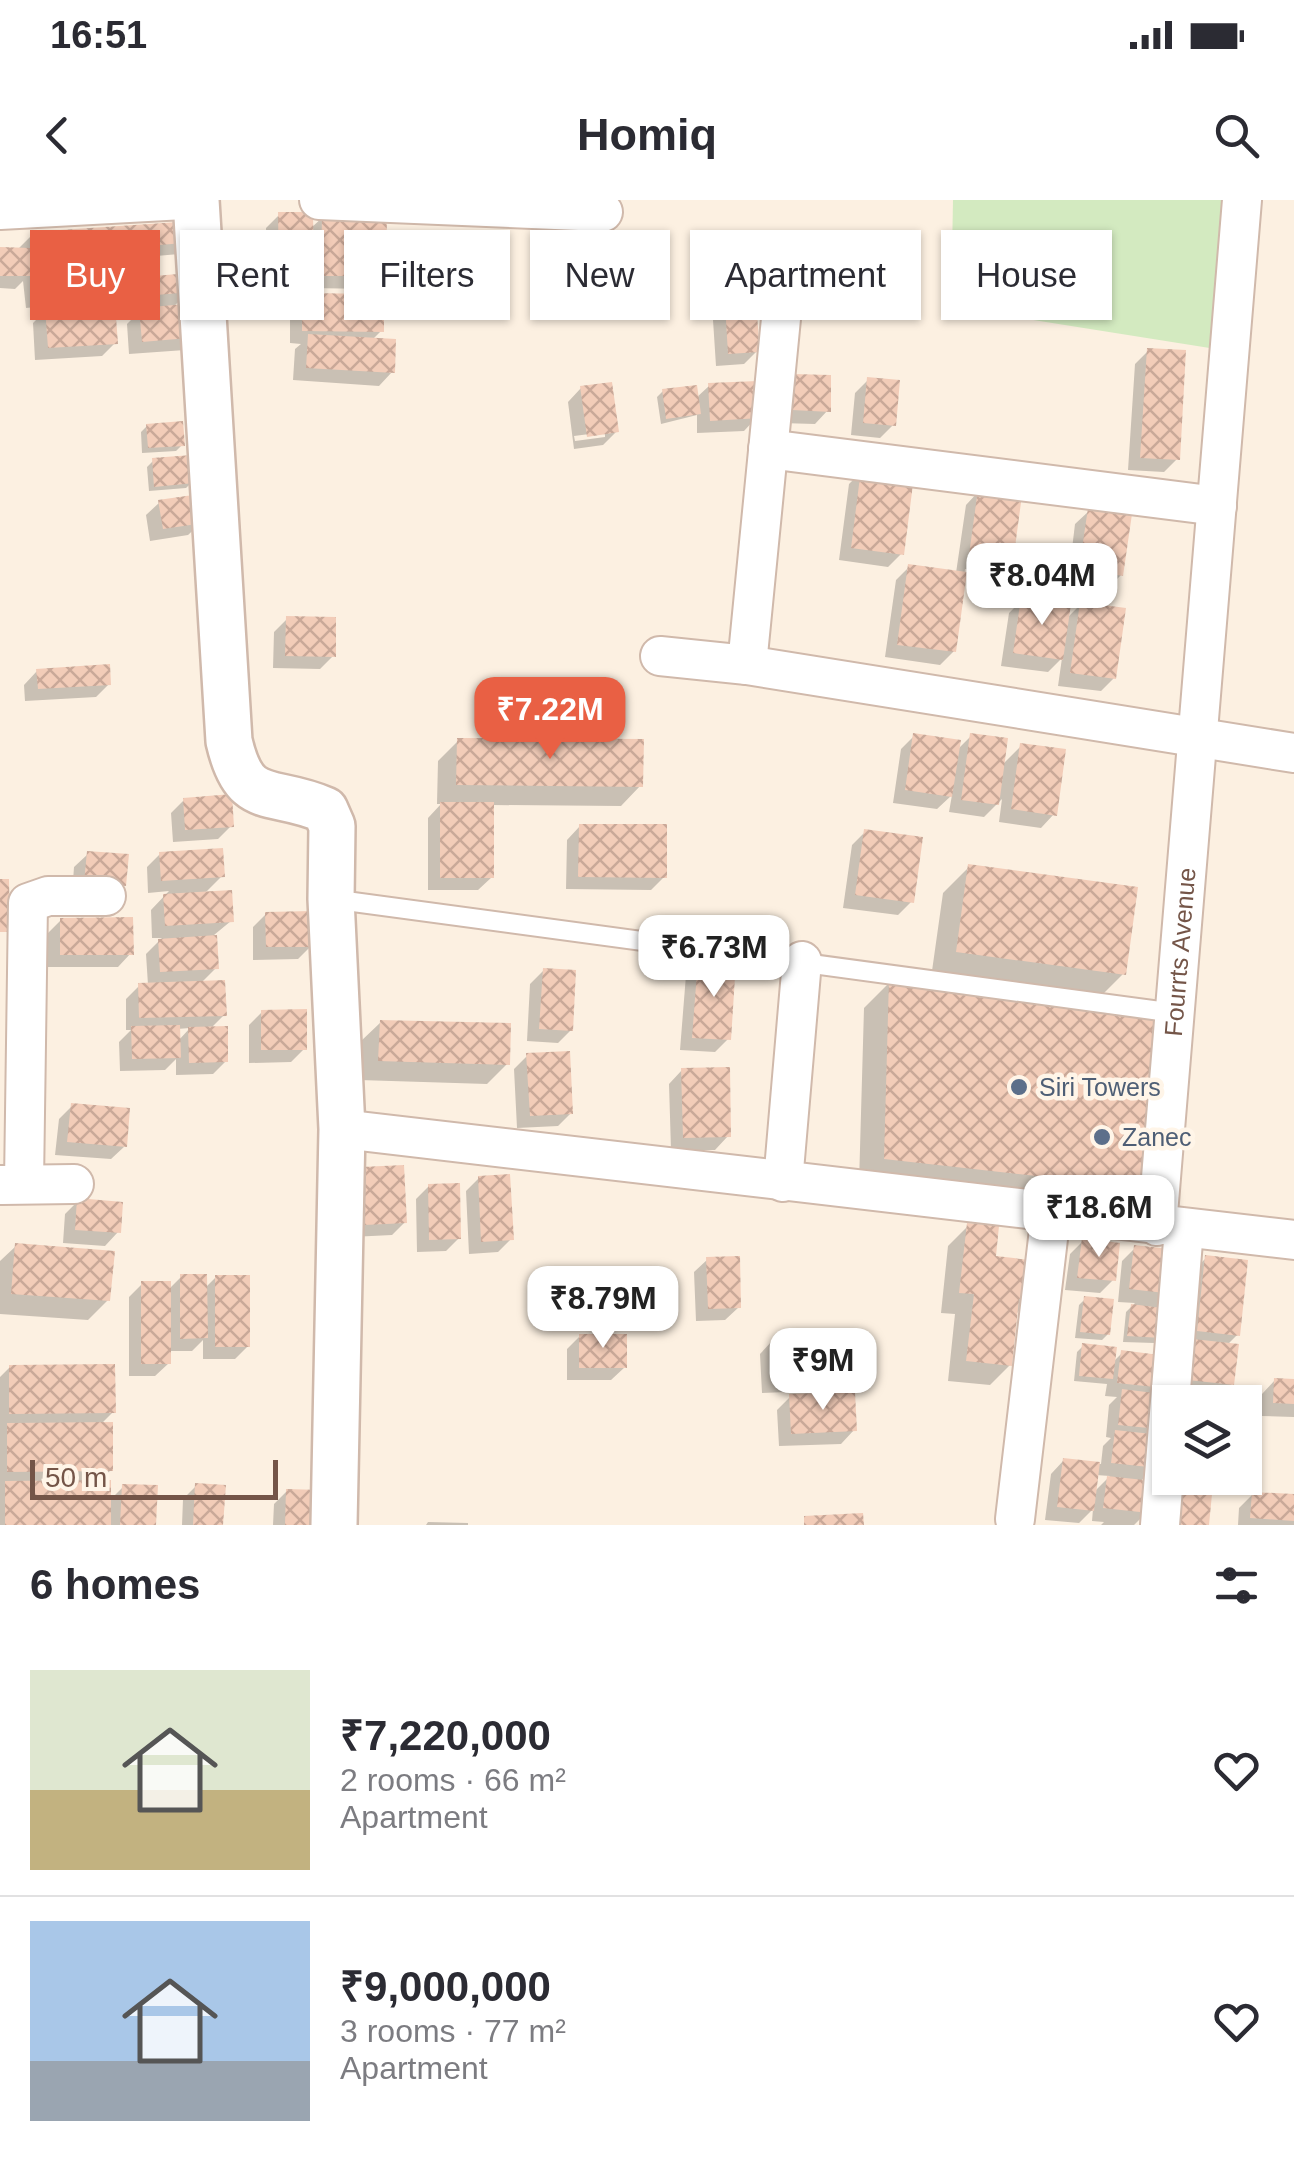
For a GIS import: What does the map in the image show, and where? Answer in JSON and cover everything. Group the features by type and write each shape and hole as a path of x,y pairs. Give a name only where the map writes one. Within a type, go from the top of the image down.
{"street":[{"path":"0,210 184,200"},
{"path":"196,200 228,740 236,772 252,789 325,810 332,826 330,898 342,1129 334,1525"},
{"path":"319,200 412,200 603,212"},
{"name":"Fourrts Avenue","path":"1160,1525 1175,1013 1242,200"},
{"path":"747,665 780,320"},
{"path":"768,449 1217,506"},
{"path":"660,656 747,665 1294,753"},
{"path":"74,1184 12,1184 28,903 48,896 106,896"},
{"path":"783,1182 802,961"},
{"path":"342,1129 1294,1240"},
{"path":"1015,1519 1051,1213"}],"lane":[{"path":"330,898 1175,1013"}],"green space":[{"path":"953,200 1229,200 1216,349 1033,320 1112,320 1112,230 952,230"}],"building":[{"path":"278,212 313,212 313,230 278,230"},
{"path":"322,214 387,215 387,230 344,230 344,276 324,276"},
{"path":"193,221 194,230 180,230 180,243 160,245 160,230 60,230"},
{"path":"0,247 30,248 30,276 0,276"},
{"path":"180,274 180,293 160,295 160,276"},
{"path":"324,293 344,294 344,320 384,320 384,332 302,331 302,320 324,320"},
{"path":"180,305 180,320 199,320 200,337 142,342 140,320 160,320 160,306"},
{"path":"46,320 116,320 118,344 48,348"},
{"path":"726,320 757,320 760,352 728,354"},
{"path":"308,334 396,339 395,373 306,368"},
{"path":"1147,348 1186,350 1180,460 1140,458"},
{"path":"793,374 831,375 831,412 792,410"},
{"path":"867,377 900,380 896,426 863,423"},
{"path":"758,381 760,418 710,421 708,383"},
{"path":"612,382 619,432 587,437 580,386"},
{"path":"697,385 701,414 666,419 662,389"},
{"path":"183,421 185,446 148,448 146,424"},
{"path":"192,455 194,483 154,487 152,458"},
{"path":"861,469 914,476 904,555 851,548"},
{"path":"978,489 1022,495 1013,562 969,555"},
{"path":"200,494 204,523 163,529 158,500"},
{"path":"1088,508 1132,514 1123,576 1079,569"},
{"path":"908,564 967,572 956,652 897,645"},
{"path":"1021,597 1071,604 1063,660 1013,653"},
{"path":"1080,602 1126,608 1116,679 1070,673"},
{"path":"286,616 336,617 336,657 285,656"},
{"path":"110,664 111,685 38,689 36,669"},
{"path":"913,733 961,740 952,797 905,790"},
{"path":"970,733 1008,738 999,805 961,800"},
{"path":"457,738 644,739 643,787 456,785"},
{"path":"1020,743 1066,749 1057,816 1011,809"},
{"path":"232,794 234,827 185,830 183,798"},
{"path":"440,802 494,802 494,878 440,878"},
{"path":"579,824 667,824 667,878 578,877"},
{"path":"864,829 923,837 914,903 855,895"},
{"path":"223,848 225,877 161,881 159,852"},
{"path":"87,851 129,854 126,886 84,883"},
{"path":"968,864 1138,887 1126,975 956,952"},
{"path":"0,879 9,879 10,932 0,932"},
{"path":"232,890 234,922 165,926 163,894"},
{"path":"313,911 313,947 266,947 265,912"},
{"path":"133,917 134,955 60,955 60,918"},
{"path":"217,935 219,969 160,972 158,939"},
{"path":"698,959 736,961 731,1040 692,1038"},
{"path":"543,968 576,970 573,1031 539,1029"},
{"name":"Siri Towers","path":"889,979 1158,1014 1145,1188 884,1159"},
{"path":"225,980 227,1016 139,1018 138,983"},
{"path":"307,1009 307,1050 261,1050 261,1010"},
{"path":"380,1020 511,1023 510,1065 378,1061"},
{"path":"180,1025 181,1058 132,1059 131,1026"},
{"path":"228,1026 228,1062 189,1063 188,1027"},
{"path":"570,1051 573,1114 530,1116 526,1053"},
{"path":"730,1067 731,1137 683,1138 681,1068"},
{"path":"71,1103 130,1108 127,1147 67,1142"},
{"path":"404,1165 407,1223 364,1225 361,1167"},
{"path":"510,1174 514,1240 481,1242 478,1176"},
{"path":"460,1183 461,1239 429,1240 428,1184"},
{"path":"77,1198 123,1202 121,1233 75,1230"},
{"path":"967,1223 999,1226 996,1256 1038,1261 1033,1301 1019,1299 1012,1366 966,1361 974,1294 959,1293"},
{"path":"1082,1238 1120,1243 1116,1281 1077,1278"},
{"path":"15,1243 115,1251 110,1301 11,1294"},
{"path":"1134,1245 1179,1250 1174,1294 1129,1289"},
{"path":"1205,1255 1248,1260 1240,1336 1197,1331"},
{"path":"740,1256 741,1308 708,1309 706,1257"},
{"path":"180,1274 207,1274 208,1338 180,1339"},
{"path":"215,1275 250,1275 250,1347 215,1347"},
{"path":"141,1281 171,1281 171,1364 141,1364"},
{"path":"1084,1296 1114,1299 1110,1335 1080,1332"},
{"path":"1131,1304 1162,1308 1162,1338 1127,1336"},
{"path":"579,1334 627,1334 627,1368 579,1368"},
{"path":"849,1335 851,1377 774,1381 772,1338"},
{"path":"1193,1339 1239,1344 1234,1385 1188,1380"},
{"path":"1082,1343 1117,1347 1113,1379 1079,1376"},
{"path":"1121,1350 1167,1356 1164,1385 1117,1383"},
{"path":"115,1364 116,1413 9,1414 9,1365"},
{"path":"1274,1378 1294,1379 1294,1404 1273,1403"},
{"path":"1122,1389 1152,1393 1152,1428 1118,1425"},
{"path":"855,1392 857,1431 791,1434 789,1394"},
{"path":"113,1422 113,1471 7,1472 7,1423"},
{"path":"1115,1430 1152,1434 1152,1467 1111,1463"},
{"path":"1063,1458 1100,1462 1094,1511 1057,1507"},
{"path":"1107,1476 1152,1481 1149,1513 1103,1508"},
{"path":"111,1480 111,1525 5,1525 5,1481"},
{"path":"195,1483 226,1485 223,1525 193,1525"},
{"path":"122,1484 158,1485 156,1525 120,1525"},
{"path":"286,1489 321,1490 320,1525 285,1525"},
{"path":"1294,1494 1294,1521 1250,1518 1252,1495"},
{"path":"1181,1495 1212,1495 1209,1525 1178,1525"},
{"path":"863,1513 864,1525 804,1525 804,1516"}],"place":[{"name":"Siri Towers","path":"1019,1087"},
{"name":"Zanec","path":"1102,1137"}]}
